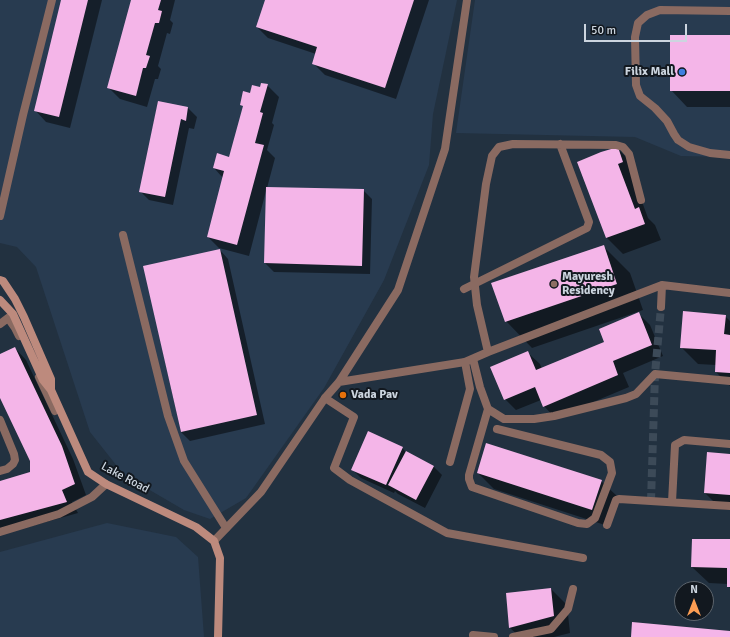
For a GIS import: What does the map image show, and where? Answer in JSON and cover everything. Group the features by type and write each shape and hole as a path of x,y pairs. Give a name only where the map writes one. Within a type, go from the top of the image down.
{"street":[{"path":"0,216 23,115 52,0"},
{"path":"218,637 220,558 214,541 261,492 325,398 339,382 398,290 445,149 467,0"},
{"path":"730,11 660,10 647,15 638,24 635,37 636,85 640,96 655,108 667,121 678,140 689,147 710,153 730,155"},
{"path":"488,352 477,305 474,277 483,208 492,156 499,147 513,144 616,145 623,148 629,154 640,200"},
{"path":"464,289 587,228 589,222 560,144"},
{"path":"123,235 168,416 184,461 226,528"},
{"path":"0,280 3,281 15,299 24,317 51,379 51,390"},
{"path":"339,382 469,360 662,285 730,293"},
{"path":"661,307 662,285"},
{"name":"Lake Road","path":"0,300 12,316 43,380 51,390 88,472 106,484 196,527 214,541"},
{"path":"0,324 12,316 19,308"},
{"path":"12,316 24,317"},
{"path":"12,316 15,328 55,411"},
{"path":"469,360 488,409 469,475 472,487 578,523 587,524 595,518 612,473 610,462 601,455 497,429"},
{"path":"450,462 470,389 469,360"},
{"path":"488,409 504,419 534,419 554,416 626,398 636,394 655,374 730,381"},
{"path":"325,398 354,417 334,468 350,480 447,533 584,558"},
{"path":"0,420 15,460 7,469 0,471"},
{"path":"672,502 675,445 684,440 730,444"},
{"path":"0,532 59,514 92,497 106,484"},
{"path":"607,525 616,500 619,499 730,506"},
{"path":"513,637 551,629 568,609 573,589"},
{"path":"473,635 494,637"}],"shaded area":[{"path":"0,0 457,0 433,114 429,165 384,280 324,388 246,498 210,519 184,510 124,475 90,432 36,267 17,247 0,243"},
{"path":"475,0 730,0 730,157 681,156 635,137 456,133"},
{"path":"107,523 176,537 198,557 204,637 0,637 0,552"}],"building":[{"path":"61,0 88,0 59,117 34,111"},
{"path":"131,0 161,0 158,10 162,11 159,23 155,23 146,55 150,56 146,68 143,68 136,96 107,88"},
{"path":"265,0 414,0 385,88 312,64 317,47 256,27"},
{"path":"670,35 730,35 730,91 670,91"},
{"path":"261,83 268,84 260,112 263,113 255,143 264,145 237,245 207,237 224,171 213,168 217,153 229,157 243,106 240,105 243,91 250,93 252,85 260,87"},
{"path":"158,101 188,107 186,121 181,119 165,197 139,192"},
{"path":"618,147 623,162 618,164 635,209 639,207 645,224 606,238 577,162"},
{"path":"266,187 364,189 362,266 264,263"},
{"name":"Mayuresh Residency","path":"604,245 617,284 505,322 491,283"},
{"path":"220,249 257,415 181,432 143,266"},
{"path":"683,311 726,315 724,334 730,335 730,373 715,372 716,350 680,348"},
{"path":"639,312 652,345 613,361 618,375 543,407 535,387 504,400 490,367 528,351 536,370 604,342 599,329"},
{"path":"15,347 62,446 75,484 62,490 67,502 0,520 0,481 30,472 30,461 0,398 0,354"},
{"path":"368,431 403,447 386,485 351,470"},
{"path":"486,443 602,480 592,510 477,473"},
{"path":"406,451 434,466 416,500 388,485"},
{"path":"707,452 730,454 730,495 704,493"},
{"path":"692,539 730,539 730,587 727,587 727,568 691,567"},
{"path":"551,588 554,616 509,628 506,593"},
{"path":"632,622 730,631 730,637 631,637"}],"tunnel":[{"path":"651,501 655,374 661,307"}],"place":[{"name":"Filix Mall","path":"682,72"},
{"name":"Mayuresh Residency","path":"554,284"},
{"name":"Vada Pav","path":"343,395"}]}
